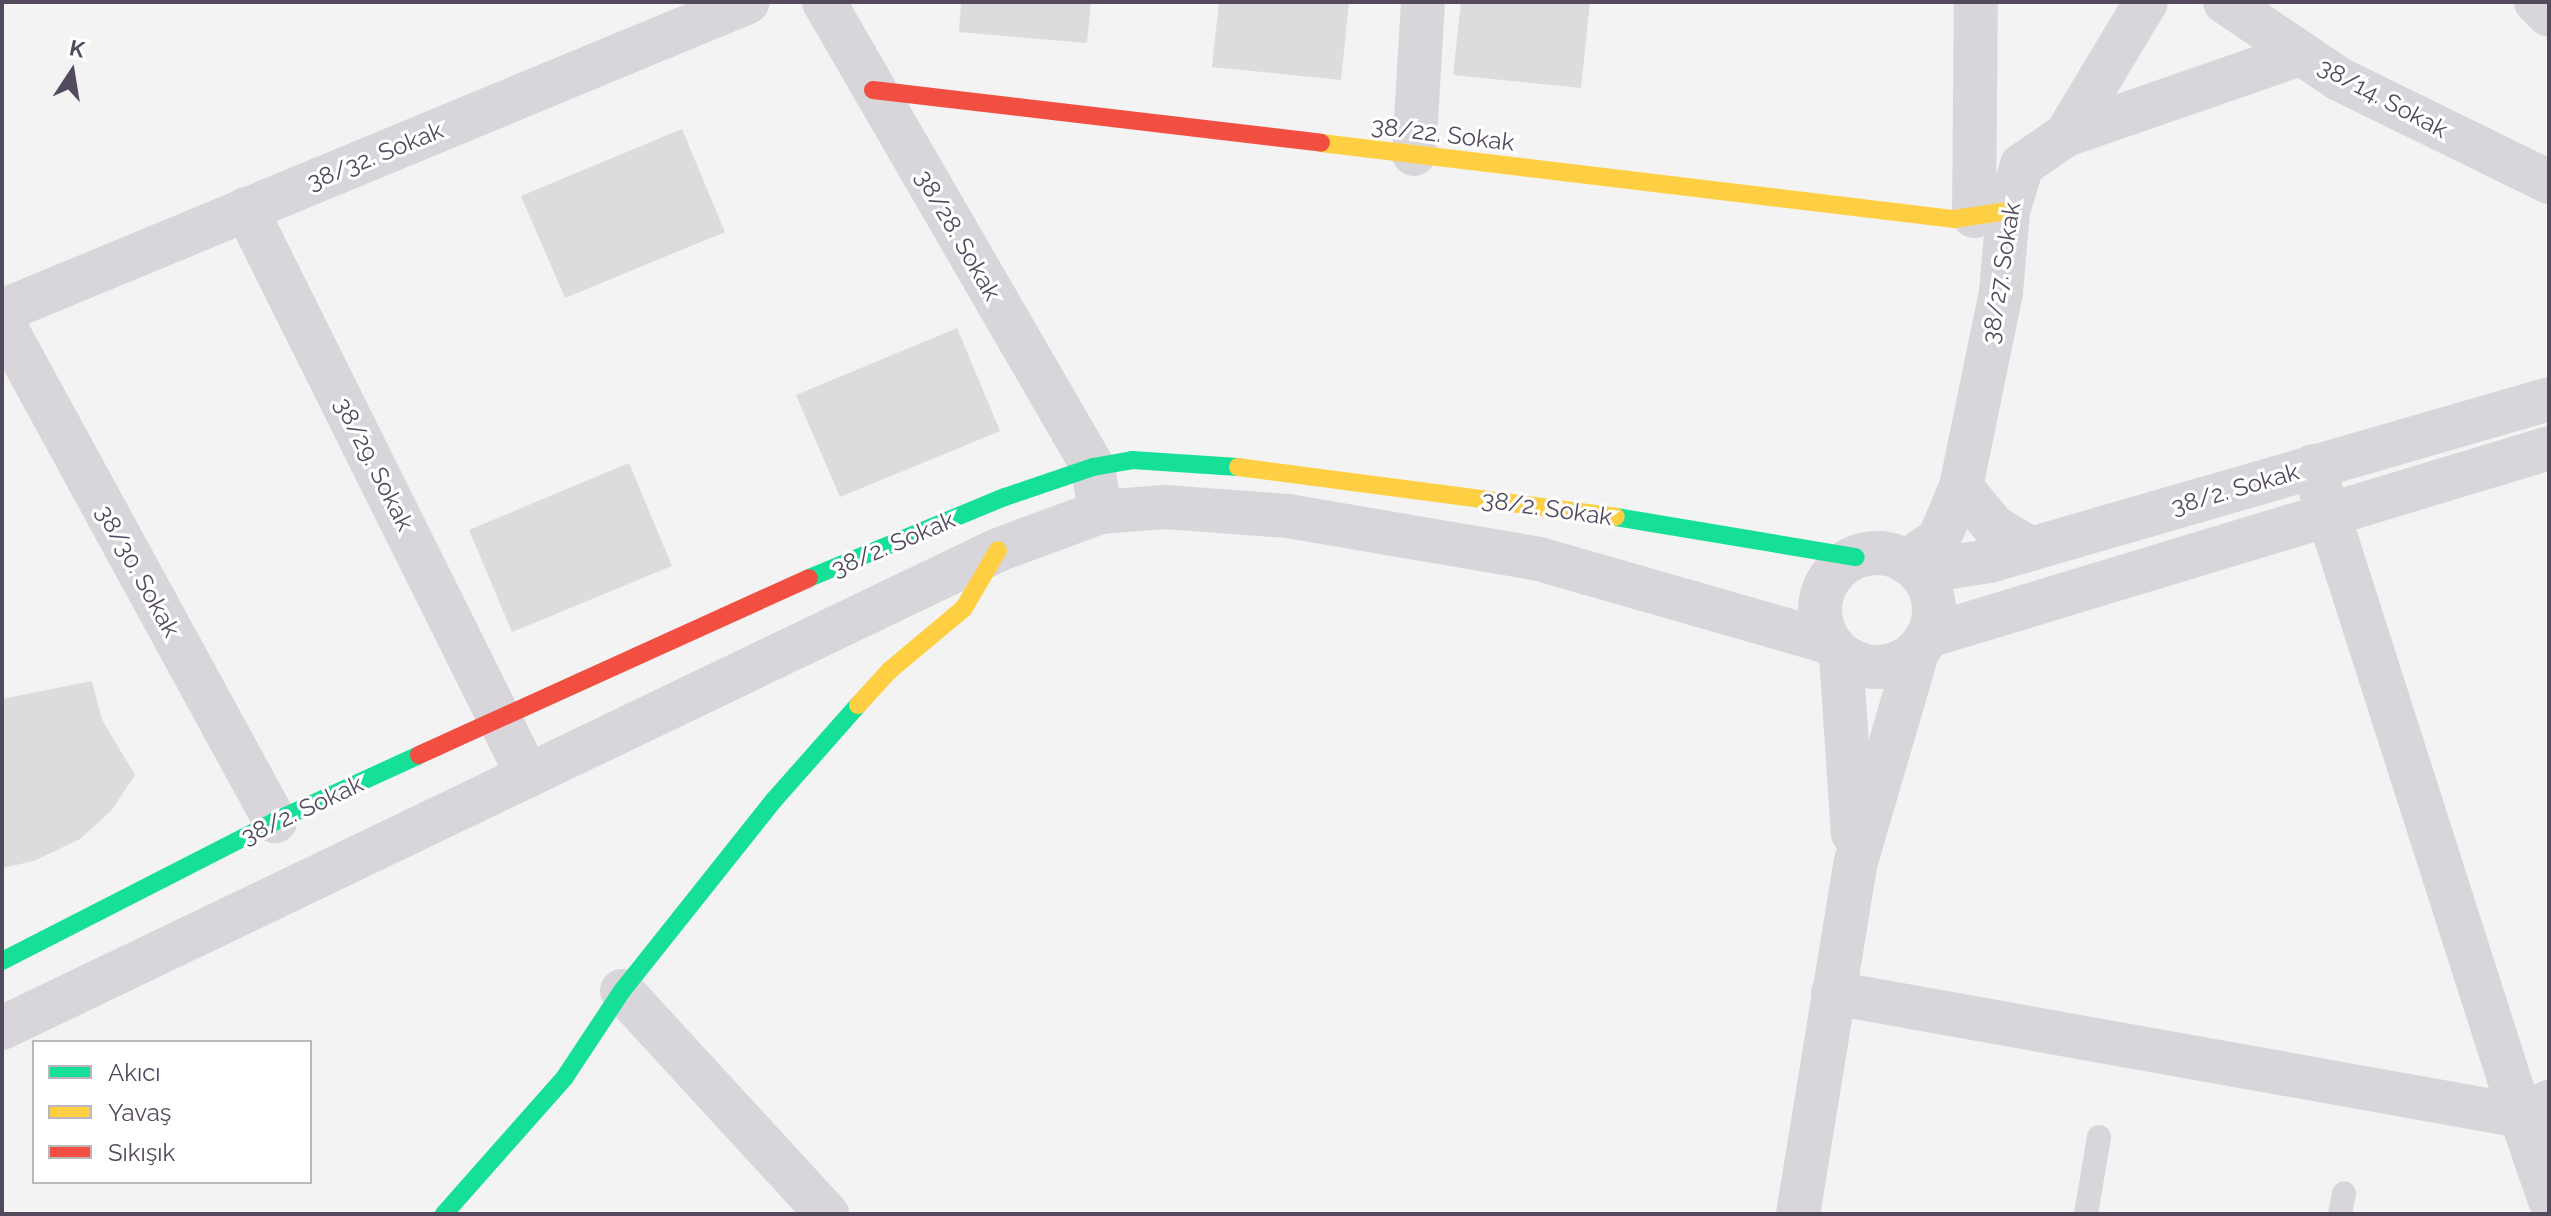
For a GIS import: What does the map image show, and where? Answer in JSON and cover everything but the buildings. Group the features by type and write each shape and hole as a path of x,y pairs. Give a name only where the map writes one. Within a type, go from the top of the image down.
{"street":[{"name":"38/32. Sokak","path":"2,311 748,2"},
{"name":"38/28. Sokak","path":"824,2 1093,467"},
{"path":"1414,154 1423,2"},
{"name":"38/27. Sokak","path":"1912,567 1939,539 1961,487 2001,292 1991,214 1976,2"},
{"path":"2066,135 2146,2"},
{"name":"38/14. Sokak","path":"2225,2 2339,79 2549,182"},
{"path":"2536,2 2549,15"},
{"name":"38/27. Sokak","path":"1991,214 2022,165 2066,135 2300,54"},
{"name":"38/22. Sokak","path":"873,90 1954,219 1991,214"},
{"name":"38/29. Sokak","path":"246,209 528,776"},
{"name":"38/30. Sokak","path":"2,321 275,821"},
{"name":"38/2. Sokak","path":"1912,567 2031,549 2549,399"},
{"path":"1835,648 1871,667 1889,666 1923,643 2549,448"},
{"name":"38/2. Sokak","path":"2,961 275,821 754,603 1005,497 1093,467 1132,460 1224,465 1680,526 1856,557"},
{"path":"2313,466 2540,1119 2549,1198"},
{"path":"1093,467 1100,512"},
{"path":"1961,487 1994,527 2031,549"},
{"name":"38/2. Sokak","path":"2,1028 998,550 1100,512 1165,507 1288,516 1539,559 1835,648"},
{"path":"444,1214 565,1077 622,991 774,800 889,671 964,608 998,550"},
{"path":"1798,1214 1855,865 1933,603 1912,567 1890,555 1856,557 1841,565 1822,593 1822,627 1835,648 1855,865"},
{"path":"754,603 778,655"},
{"path":"622,991 827,1214"},
{"path":"1833,993 2540,1119"}],"lane":[{"path":"2086,1214 2099,1137"}],"traffic: fast":[{"path":"809,578 1005,497 1093,467 1132,460 1238,467"},
{"path":"1616,517 1856,557"},
{"path":"444,1214 565,1077 622,991 774,800 858,705"},
{"path":"2,961 275,821 419,755"}],"traffic: slow":[{"path":"1321,143 1954,219 2008,211"},
{"path":"1238,467 1616,517"},
{"path":"858,705 889,671 964,608 998,550"}],"traffic: jam":[{"path":"873,90 1321,143"},
{"path":"419,755 809,578"}]}
